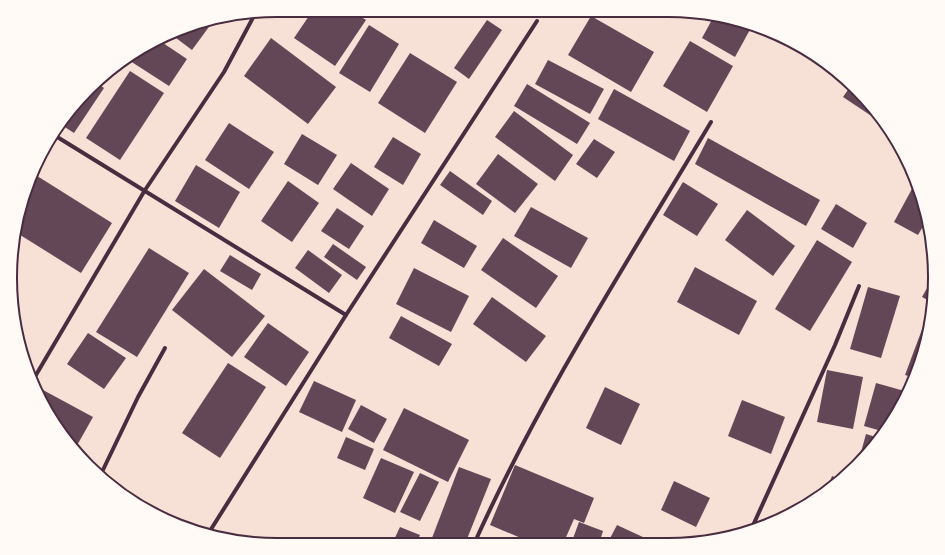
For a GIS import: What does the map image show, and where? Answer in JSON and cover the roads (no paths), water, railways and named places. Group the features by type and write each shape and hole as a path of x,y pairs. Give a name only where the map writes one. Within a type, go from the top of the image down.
{"street":[{"path":"36,375 145,190 224,72 254,18"},
{"path":"211,529 346,315 537,21"},
{"path":"477,538 499,489 572,353 711,122"},
{"path":"58,137 346,315"},
{"path":"754,523 835,345 859,286"},
{"path":"103,470 138,397 165,348"}]}
